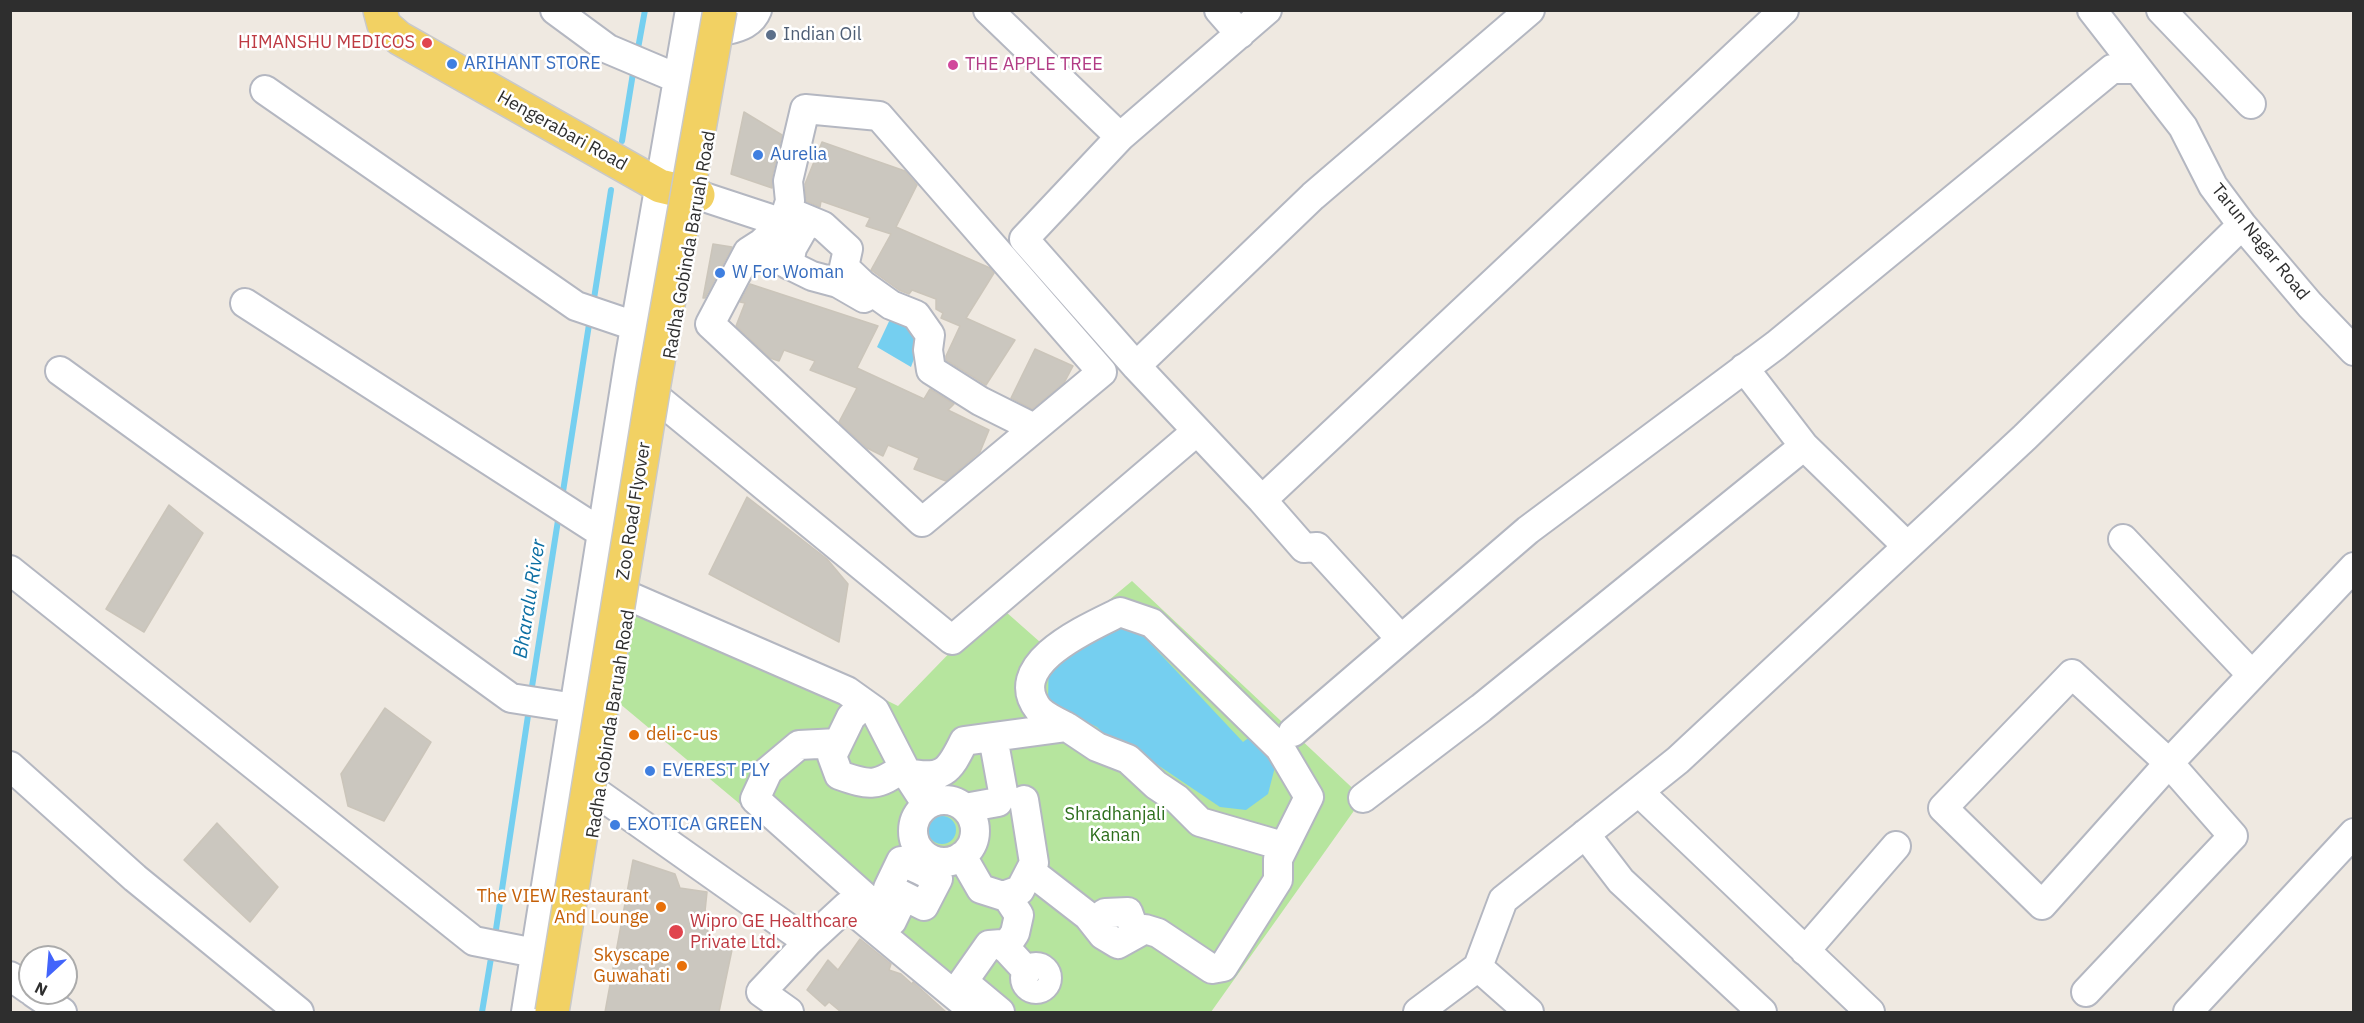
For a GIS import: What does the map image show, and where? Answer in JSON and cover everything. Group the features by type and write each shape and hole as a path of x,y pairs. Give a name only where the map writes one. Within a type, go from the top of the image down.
{"main road":[{"name":"Hengerabari Road","path":"381,10 384,25 399,38 660,186 698,195"},
{"name":"Zoo Road Flyover","path":"537,1012 656,286 721,15"},
{"name":"Zoo Road Flyover","path":"552,1012 660,350 721,15"}],"street":[{"path":"555,10 608,49 679,79"},
{"path":"526,1012 635,326 690,10"},
{"path":"721,15 738,27 754,18 757,10"},
{"path":"1219,10 1240,34"},
{"path":"1267,10 1120,137 1024,238 1136,366 1304,548 1317,547 1401,639"},
{"path":"1136,366 1313,196 1530,10"},
{"path":"1262,500 1784,10"},
{"name":"Tarun Nagar Road","path":"2092,10 2183,127 2213,186 2242,225 2310,305 2354,351"},
{"path":"2162,10 2251,104"},
{"path":"991,11 1120,137"},
{"name":"Radha Gobinda Baruah Road","path":"566,1012 662,402 698,195 721,15"},
{"path":"1293,732 1528,530 1744,369 2112,69 2136,69"},
{"path":"265,90 591,311 635,326"},
{"path":"789,265 793,218 788,181 805,109 879,116 1102,372 922,522 710,324 748,252 793,218"},
{"path":"698,195 823,226 848,249 843,267 862,285 891,305 916,315 930,335 928,350 931,370 1029,433"},
{"path":"1418,1012 1478,967 1503,900 1687,752 2025,437 2242,225"},
{"path":"755,248 812,276 838,284 913,327 918,348 911,367 944,392 1029,433"},
{"path":"245,303 602,533"},
{"path":"1744,369 1804,446 1907,546"},
{"path":"60,370 511,698 575,708"},
{"path":"662,402 952,640 1197,431"},
{"path":"1363,798 1481,708 1804,446"},
{"path":"2123,539 2252,675"},
{"path":"2086,992 2233,836 2169,763 2072,674 1943,808 2042,904 2169,763 2354,567"},
{"path":"10,570 474,941 535,953"},
{"path":"631,597 847,691 875,711 927,805"},
{"path":"1030,871 1088,916 1103,935 1118,944 1145,929 1158,933 1212,969 1223,967 1278,880 1278,859 1309,797 1280,748 1152,623 1120,612 1071,637 1049,653 1035,668 1031,695 1040,711 1097,747 1128,759 1156,785 1177,799 1200,822 1283,846"},
{"path":"865,704 851,717 832,756 839,775 864,784 887,780 906,770 925,777 942,773 955,758 964,741 1067,727"},
{"path":"962,856 981,889 1003,896 1020,890 1034,863 1008,800 993,737"},
{"path":"838,743 799,745 768,771 755,799 963,981 988,1009"},
{"path":"10,766 135,878 299,1012"},
{"path":"1639,792 1870,1012"},
{"path":"600,795 808,942"},
{"path":"892,921 904,896 924,906 938,879 921,862 915,841 913,830 920,812 927,805 947,800 965,808 972,816 975,835 972,845 962,856 948,862 921,862"},
{"path":"965,808 1008,800"},
{"path":"2188,1012 2354,833"},
{"path":"1585,834 1621,881 1762,1012"},
{"path":"1805,951 1896,846"},
{"path":"1005,948 1015,933 1018,915 1006,895"},
{"path":"789,1012 762,992 808,942 847,906 988,1009"},
{"path":"963,981 989,945 1002,944 1027,977 988,1009"},
{"path":"1478,967 1529,1012"}],"green space":[{"name":"Shradhanjali Kanan","path":"618,580 827,671 898,706 997,604 1049,650 1132,581 1363,798 1211,1012 989,1012 601,688"}],"water":[{"path":"892,315 913,327 918,348 911,367 877,347"},
{"path":"1119,620 1160,629 1149,642 1243,742 1255,733 1276,763 1268,794 1246,810 1220,807 1143,755 1120,750 1097,727 1048,703 1049,651"},
{"path":"942,816 952,820 956,830 952,840 942,844 932,840 928,830 932,820"}],"building":[{"name":"Aurelia","path":"744,112 782,135 772,177 772,188 731,174"},
{"path":"822,142 905,171 917,185 896,227 990,268 994,273 966,318 1015,340 986,385 946,360 960,326 941,318 943,313 936,309 936,299 912,290 909,294 899,290 871,270 891,234 866,226 870,218 821,201 820,207 806,201 805,184"},
{"path":"713,244 732,247 703,298"},
{"path":"750,284 878,326 857,368 924,399 930,389 954,404 948,410 989,430 980,452 946,481 914,469 919,458 888,445 883,456 867,448 839,422 857,388 810,370 815,361 784,350 779,361 770,358 736,326 745,303 740,302"},
{"path":"1035,349 1073,366 1064,383 1032,409 1011,398"},
{"path":"747,497 827,559 848,584 839,642 709,574"},
{"path":"169,505 203,533 144,632 106,609"},
{"path":"385,708 431,742 384,821 348,806 341,774"},
{"path":"217,823 278,887 250,922 184,860"},
{"path":"633,860 675,874 680,888 707,892 704,921 712,942 733,945 719,1012 605,1012"},
{"path":"860,939 891,964 889,970 901,974 912,984 913,982 946,1012 841,1012 829,1002 825,1006 807,990 828,960 838,970"}],"waterway":[{"path":"637,54 645,10"},
{"path":"622,141 634,67"},
{"name":"Bharalu River","path":"593,305 611,190"},
{"name":"Bharalu River","path":"562,498 590,318"},
{"name":"Bharalu River","path":"531,693 559,514"},
{"name":"Bharalu River","path":"495,936 529,709"},
{"name":"Bharalu River","path":"482,1012 492,952"}],"place":[{"name":"Indian Oil","path":"771,35"},
{"name":"HIMANSHU MEDICOS","path":"427,43"},
{"name":"ARIHANT STORE","path":"452,64"},
{"name":"THE APPLE TREE","path":"953,65"},
{"name":"Aurelia","path":"758,155"},
{"name":"W For Woman","path":"720,273"},
{"name":"deli-c-us","path":"634,735"},
{"name":"EVEREST PLY","path":"650,771"},
{"name":"EXOTICA GREEN","path":"615,825"},
{"name":"The VIEW Restaurant And Lounge","path":"661,907"},
{"name":"Wipro GE Healthcare Private Ltd.","path":"676,932"},
{"name":"Skyscape Guwahati","path":"682,966"}]}
